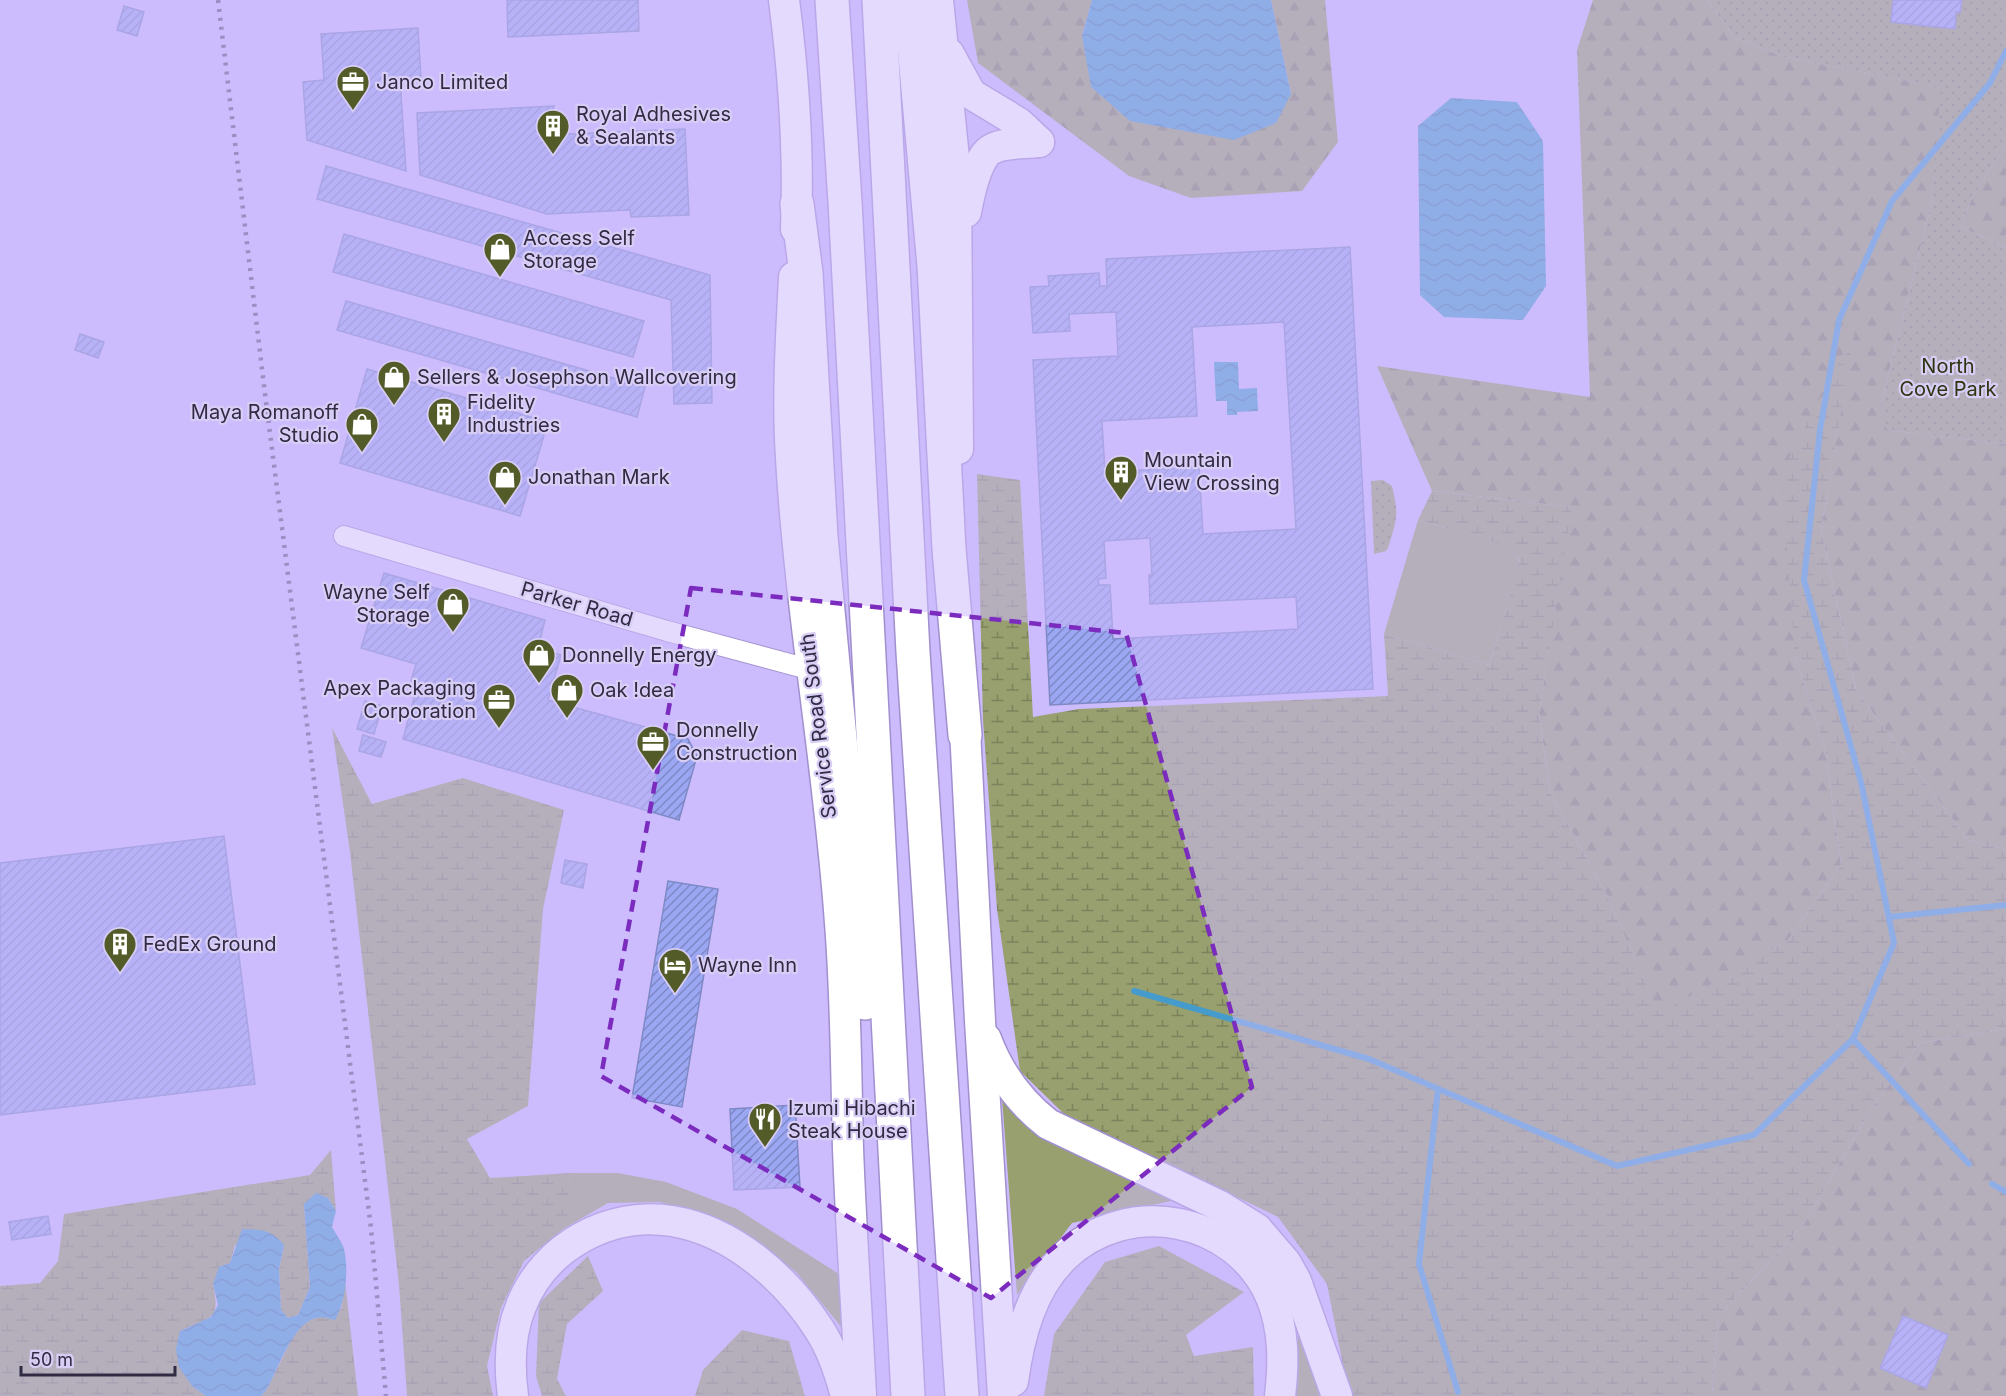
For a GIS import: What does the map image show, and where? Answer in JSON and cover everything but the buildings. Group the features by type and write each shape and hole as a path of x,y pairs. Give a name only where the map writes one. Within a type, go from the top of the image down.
{"highway":[{"path":"832,0 908,1396"},
{"path":"879,0 926,860 962,1396"},
{"path":"910,0 934,266 949,549 965,735"},
{"path":"797,204 806,273 827,609 871,1060 903,1291"},
{"path":"926,860 929,1153 941,1396"}],"main road":[{"name":"Service Road South","path":"784,0 794,76 797,204 789,381 791,458 840,922 861,1396"},
{"path":"938,0 956,178 958,455 965,735 1003,1396"},
{"path":"944,44 971,93 1019,123 1039,142 1005,145 991,149 980,163 968,199 958,269"},
{"path":"980,1021 988,1045 1011,1087 1028,1108 1048,1124 1220,1206 1239,1216 1264,1236 1286,1263 1296,1281 1336,1396"},
{"path":"513,1391 510,1353 519,1313 533,1283 548,1263 566,1247 588,1233 616,1223 645,1219 672,1221 700,1228 755,1259 781,1281 820,1330 834,1359 846,1396"},
{"path":"1011,1396 1027,1318 1036,1295 1048,1276 1079,1244 1099,1232 1120,1224 1143,1221 1166,1221 1206,1232 1229,1245 1250,1263 1270,1295 1277,1313 1283,1354 1280,1396"}],"street":[{"name":"Parker Road","path":"344,536 667,631 812,670"}],"highlighted area":[{"path":"691,588 1126,633 1252,1087 991,1298 601,1076"}],"green space":[{"path":"967,0 1092,0 1082,36 1291,94 1271,0 1325,0 1338,142 1302,191 1191,198 1129,176 978,63"},
{"path":"1593,0 1707,0 1734,37 1781,56 1942,88 1931,206 1881,403 1888,430 2006,444 2006,849 1968,840 1856,690 1821,530 1853,335 1795,656 1826,753 1841,865 1788,940 1659,1015 1608,897 1550,792 1539,712 1571,507 1432,491 1377,366 1590,397 1577,50"},
{"name":"North Cove Park","path":"1707,0 2006,0 2006,144 1973,196 1960,226 2006,248 2006,444 1887,430 1881,403 1931,206 1941,88 1781,56 1734,37"},
{"path":"2006,144 2006,248 1960,226 1973,196"},
{"path":"1854,333 1821,530 1856,690 1968,840 2006,849 2006,1029 1920,1043 1871,1109 1804,1224 1718,1317 1712,1396 1349,1396 1327,1284 1278,1217 1064,1114 1020,1071 997,909 983,720 977,474 1020,480 1033,717 1079,709 1388,696 1384,634 1489,665 1520,561 1510,547 1418,520 1432,491 1572,507 1539,712 1550,792 1608,897 1659,1014 1788,940 1841,865 1826,753 1795,656 1781,473"},
{"path":"1383,480 1392,486 1396,517 1388,548 1386,551 1374,554 1371,481"},
{"path":"1418,520 1511,547 1520,562 1489,665 1384,634"},
{"path":"332,728 372,804 463,778 564,810 543,909 528,1106 467,1139 490,1178 570,1173 567,1226 524,1261 501,1308 487,1366 493,1396 407,1396 399,1285 350,852"},
{"path":"2006,1029 2006,1396 1712,1396 1718,1317 1804,1224 1871,1109 1920,1043"},
{"path":"1001,1085 1184,1198 1072,1223 1017,1295"},
{"path":"331,1150 336,1211 328,1198 304,1204 310,1287 298,1315 288,1318 281,1310 279,1269 284,1245 235,1245 230,1263 213,1284 216,1305 214,1312 206,1320 180,1331 192,1386 206,1396 0,1396 0,1286 40,1283 58,1261 64,1214 310,1175"},
{"path":"570,1173 618,1173 666,1182 737,1209 839,1274 843,1329 796,1272 738,1228 660,1202 608,1203 565,1228"},
{"path":"1159,1246 1244,1292 1186,1335 1194,1356 1253,1347 1254,1396 1044,1396 1054,1334 1105,1262"},
{"path":"588,1256 603,1291 567,1324 557,1379 566,1396 542,1396 536,1376 539,1303"},
{"path":"345,1281 358,1396 261,1396 267,1389 292,1338 304,1322 341,1309"},
{"path":"1300,1318 1328,1396 1292,1396"},
{"path":"742,1330 789,1341 805,1396 695,1396 703,1370"}],"water":[{"path":"1092,0 1271,0 1291,94 1276,123 1234,140 1130,121 1091,87 1082,36"},
{"path":"1451,98 1517,102 1543,141 1546,286 1523,320 1444,317 1420,295 1418,126"},
{"path":"1214,362 1238,362 1239,389 1257,388 1258,411 1227,415 1227,401 1216,401"},
{"path":"316,1193 328,1198 336,1211 332,1227 343,1246 346,1257 344,1295 335,1320 316,1318 300,1328 261,1396 206,1396 192,1386 179,1367 176,1349 180,1331 211,1317 218,1305 213,1284 219,1267 230,1263 242,1229 270,1233 284,1245 279,1269 281,1310 288,1318 298,1315 310,1287 304,1204"}],"waterway":[{"path":"1134,991 1369,1059 1617,1166 1754,1135 1853,1039 1894,943 1861,782 1804,580 1820,430 1839,320 1892,201 1990,83 2006,51"},
{"path":"1889,917 2006,905"},
{"path":"1853,1039 1969,1164"},
{"path":"1438,1089 1419,1264 1458,1392"},
{"path":"1992,1184 2006,1192"}],"railway":[{"path":"218,0 265,394 371,1228 386,1396"}],"place":[{"name":"Janco Limited","path":"353,111"},
{"name":"Royal Adhesives & Sealants","path":"553,155"},
{"name":"Access Self Storage","path":"500,278"},
{"name":"Sellers & Josephson Wallcovering","path":"394,406"},
{"name":"Fidelity Industries","path":"444,443"},
{"name":"Maya Romanoff Studio","path":"362,453"},
{"name":"Mountain View Crossing","path":"1121,501"},
{"name":"Jonathan Mark","path":"505,506"},
{"name":"Wayne Self Storage","path":"453,633"},
{"name":"Donnelly Energy","path":"539,684"},
{"name":"Oak !dea","path":"567,719"},
{"name":"Apex Packaging Corporation","path":"499,729"},
{"name":"Donnelly Construction","path":"653,771"},
{"name":"FedEx Ground","path":"120,973"},
{"name":"Wayne Inn","path":"675,994"},
{"name":"Izumi Hibachi Steak House","path":"765,1148"}]}
